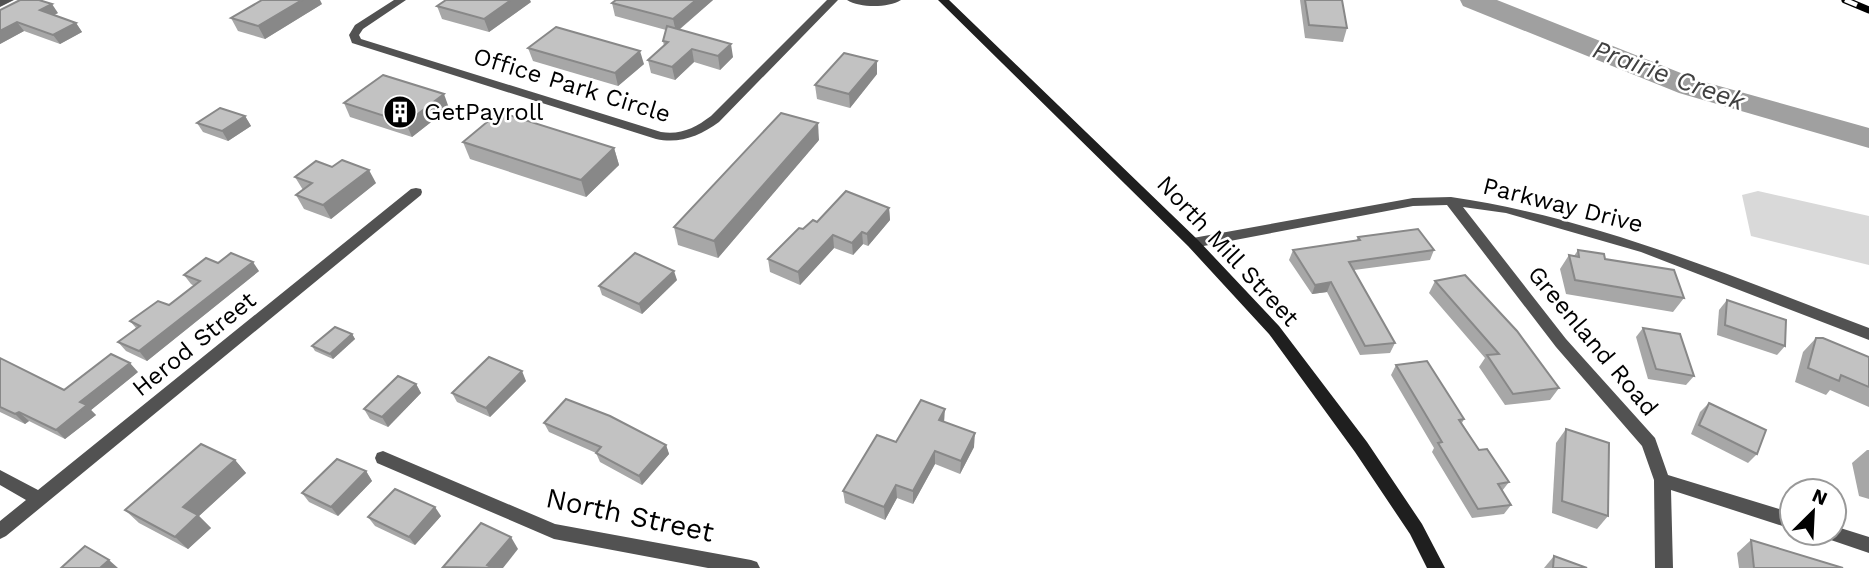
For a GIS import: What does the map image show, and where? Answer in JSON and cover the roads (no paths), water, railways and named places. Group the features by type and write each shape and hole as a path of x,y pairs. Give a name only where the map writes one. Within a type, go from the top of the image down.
{"main road":[{"name":"North Mill Street","path":"943,0 1193,243 1274,330 1361,447 1416,529 1436,568"}],"street":[{"path":"0,4 9,0"},
{"name":"Office Park Circle","path":"401,0 359,27 354,35 356,41 674,139 695,134 715,119 833,0"},
{"path":"852,0 866,3 895,0"},
{"name":"Herod Street","path":"0,531 415,192"},
{"name":"Parkway Drive","path":"1193,243 1413,202 1451,201 1506,209 1646,249 1869,334"},
{"name":"Greenland Road","path":"1451,201 1561,344 1649,443 1662,480 1664,568"},
{"name":"North Street","path":"383,458 554,531 751,568"},
{"path":"0,477 39,499"},
{"path":"1662,480 1778,517"},
{"path":"1848,538 1869,545"}],"waterway":[{"name":"Prairie Creek","path":"1473,0 1690,87 1869,138"}],"railway":[{"path":"1845,0 1869,10"}],"place":[{"name":"GetPayroll","path":"400,112"}]}
